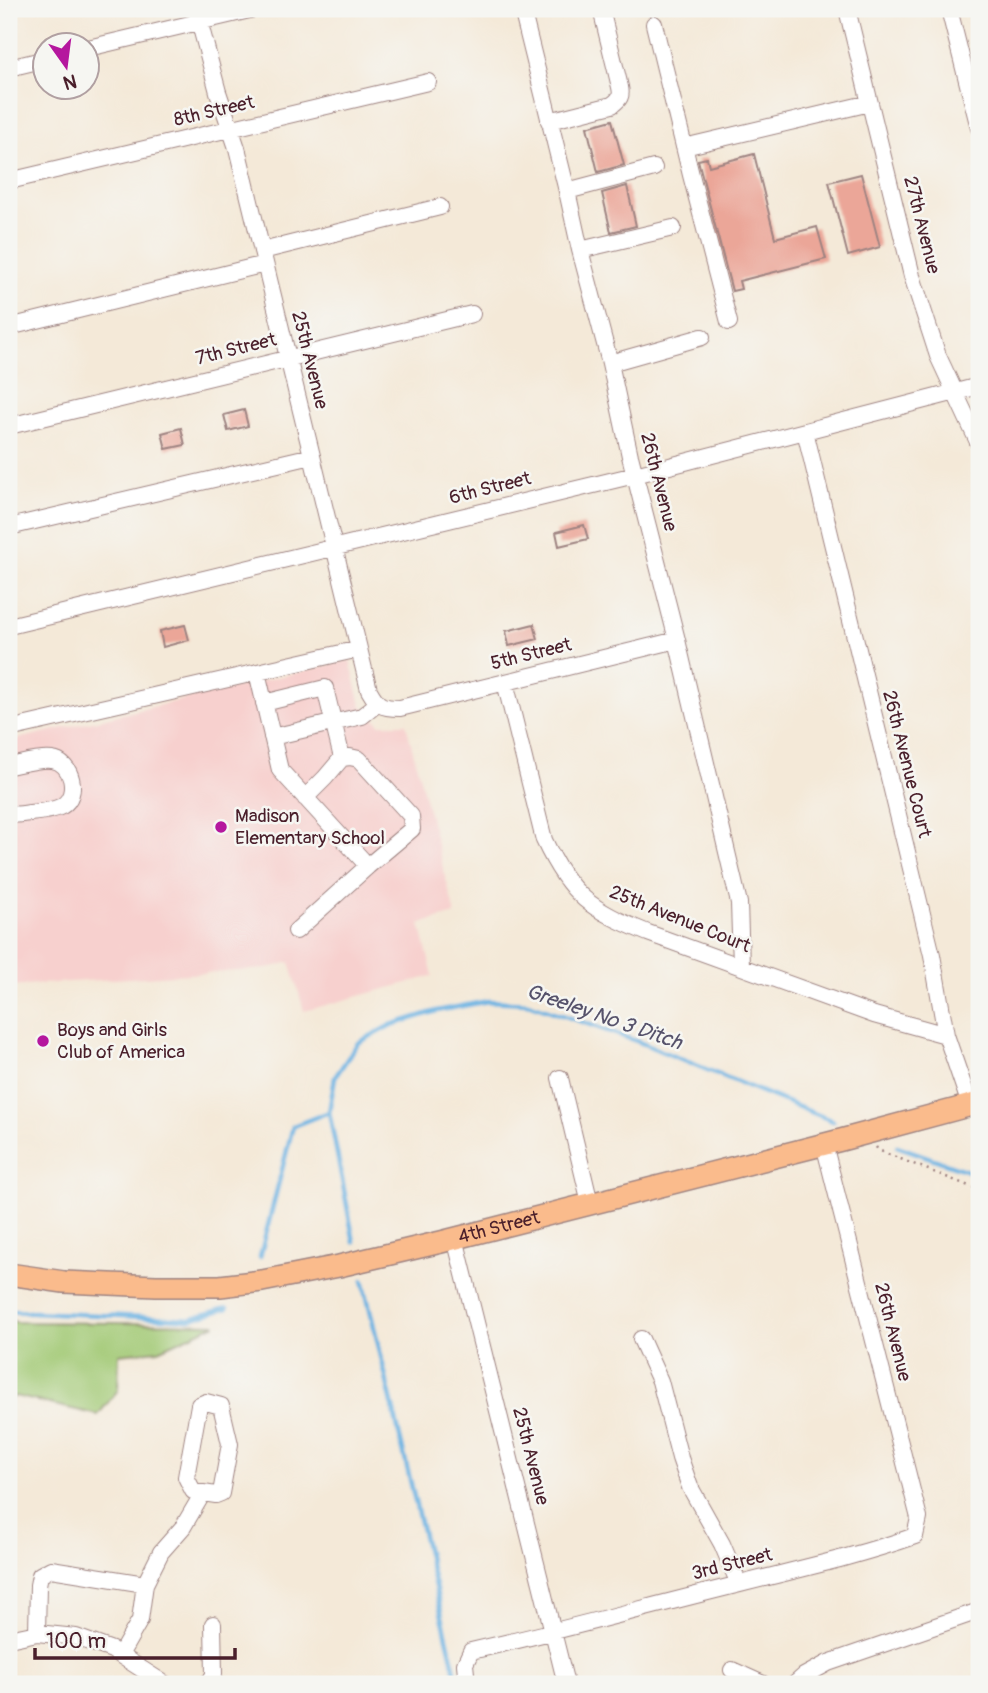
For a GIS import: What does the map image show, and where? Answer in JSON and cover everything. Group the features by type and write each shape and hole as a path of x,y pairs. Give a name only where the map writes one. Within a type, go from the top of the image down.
{"main road":[{"name":"4th Street","path":"9,1273 64,1282 111,1285 220,1286 262,1280 339,1266 455,1238 975,1104"}],"street":[{"path":"102,44 198,15 254,9"},
{"name":"26th Avenue","path":"522,9 739,903 741,967"},
{"path":"549,121 619,100 620,87 601,9"},
{"name":"27th Avenue","path":"847,9 906,273 939,356 979,444"},
{"path":"949,9 979,128"},
{"name":"25th Avenue","path":"198,15 218,92 238,153 369,690 377,704"},
{"path":"654,24 729,322"},
{"path":"9,68 32,62"},
{"name":"8th Street","path":"9,181 428,82"},
{"path":"684,147 870,103"},
{"path":"567,191 654,169"},
{"path":"9,327 440,207"},
{"path":"580,250 673,228"},
{"name":"7th Street","path":"9,426 472,314"},
{"path":"610,363 702,337"},
{"name":"6th Street","path":"9,626 635,475 979,386"},
{"name":"26th Avenue Court","path":"805,431 932,955 946,1035 975,1104"},
{"path":"9,527 312,456"},
{"name":"5th Street","path":"377,704 400,708 677,640"},
{"path":"9,729 359,649"},
{"path":"257,673 280,771 368,866"},
{"name":"25th Avenue Court","path":"505,682 544,840 555,864 570,886 592,906 616,920 741,967 874,1015 946,1035"},
{"path":"264,703 325,688 342,758"},
{"path":"272,737 362,716 377,704"},
{"path":"296,931 412,829 413,823 411,816 359,759 342,758 305,798"},
{"path":"9,766 50,759 60,761 68,771 72,787 72,794 62,806 37,813 9,813"},
{"path":"560,1078 590,1203"},
{"name":"26th Avenue","path":"824,1144 919,1518 916,1530"},
{"name":"25th Avenue","path":"455,1238 566,1684"},
{"path":"641,1339 660,1381 690,1487 722,1544 739,1584"},
{"path":"205,1402 220,1406 230,1444 221,1493 203,1493 192,1491 186,1477 199,1405 205,1402"},
{"path":"120,1655 140,1620 145,1584 161,1552 183,1527 203,1493"},
{"name":"3rd Street","path":"467,1684 465,1664 471,1651 553,1633 825,1563 894,1543 915,1535 916,1530"},
{"path":"37,1633 40,1575 51,1569 145,1584"},
{"path":"795,1684 828,1663 979,1612"},
{"path":"206,1684 214,1674 213,1623"},
{"path":"9,1639 37,1633 76,1637 112,1650 165,1684"},
{"path":"732,1671 763,1684"}],"path":[{"path":"878,1150 979,1190"}],"shaded area":[{"name":"Madison Elementary School","path":"350,660 361,705 380,724 406,724 455,914 420,924 433,976 304,1011 290,962 265,969 9,986 9,741"}],"green space":[{"path":"9,1319 15,1322 216,1324 159,1350 119,1354 118,1390 98,1415 15,1396 9,1400"}],"building":[{"path":"612,120 624,165 598,172 587,127"},
{"path":"754,154 775,238 817,227 826,259 739,281 741,289 732,291 698,160 707,158 709,166"},
{"path":"861,174 880,247 848,256 829,182"},
{"path":"627,186 636,226 611,232 602,193"},
{"path":"244,410 248,426 228,431 224,415"},
{"path":"181,428 185,445 166,449 162,433"},
{"path":"584,525 588,539 559,546 556,532"},
{"path":"534,624 538,639 509,646 506,631"},
{"path":"185,625 189,640 163,647 160,631"}],"waterway":[{"name":"Greeley No 3 Ditch","path":"260,1257 293,1126 329,1112 335,1077 358,1043 391,1025 437,1011 488,1001 528,1003 639,1042 833,1121"},
{"path":"329,1112 354,1242"},
{"name":"Greeley No 3 Ditch","path":"897,1146 979,1175"},
{"path":"363,1280 458,1684"},
{"name":"Greeley No 3 Ditch","path":"9,1311 190,1319 227,1308"}],"place":[{"name":"Madison Elementary School","path":"221,827"},
{"name":"Boys and Girls Club of America","path":"43,1041"}]}
